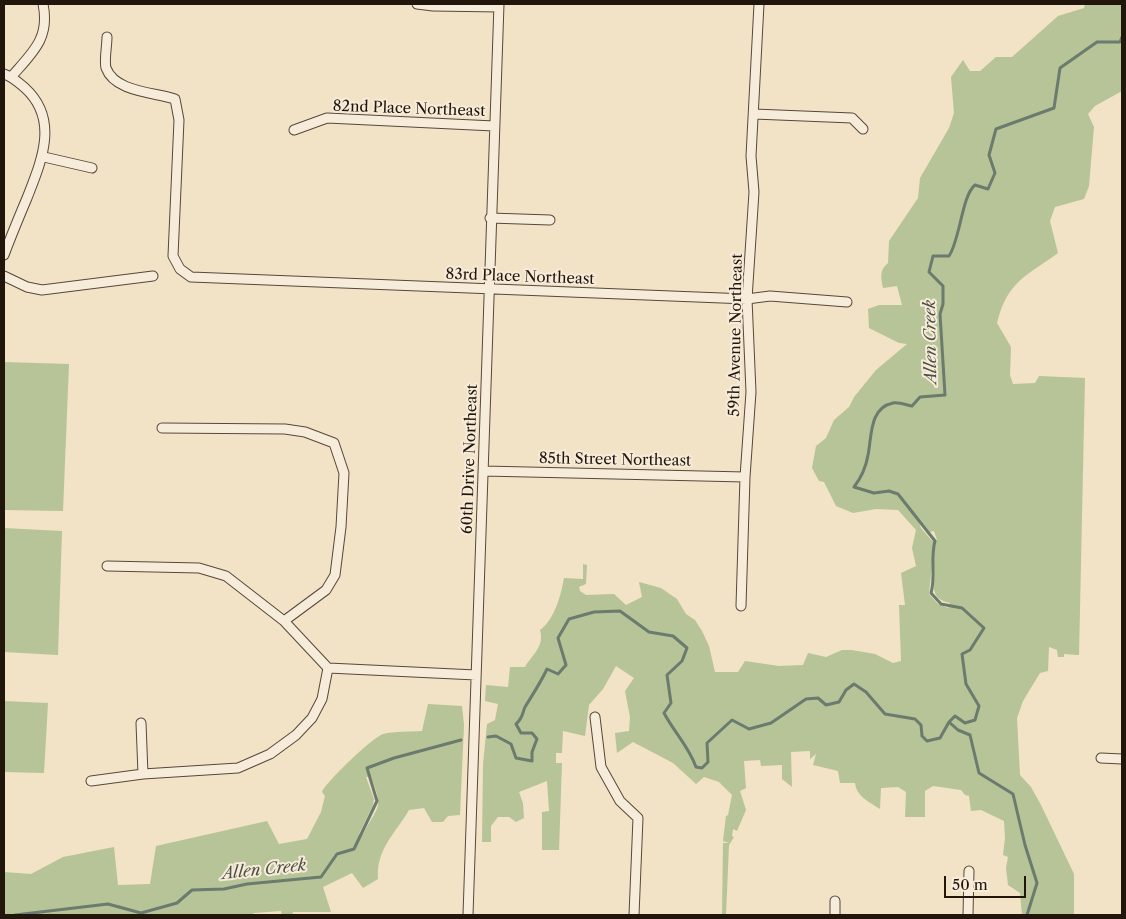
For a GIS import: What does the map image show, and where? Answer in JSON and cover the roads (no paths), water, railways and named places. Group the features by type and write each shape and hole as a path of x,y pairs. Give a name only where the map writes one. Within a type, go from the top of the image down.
{"street":[{"path":"4,255 44,157 46,130 40,109 32,94 8,75 40,44 46,20 43,4"},
{"path":"417,4 433,6 499,5"},
{"name":"59th Avenue Northeast","path":"742,606 745,477 751,392 748,299 754,192 751,156 759,4"},
{"name":"60th Drive Northeast","path":"468,915 484,471 490,218 499,5"},
{"name":"83rd Place Northeast","path":"107,37 106,67 114,80 125,87 175,99 179,120 173,256 180,269 190,277 748,299 770,296 847,302"},
{"path":"754,114 852,118 863,129"},
{"name":"82nd Place Northeast","path":"294,130 327,118 494,126"},
{"path":"44,157 92,168"},
{"path":"490,218 550,220"},
{"path":"4,276 27,287 42,290 153,276"},
{"path":"162,428 285,429 305,432 334,443 344,473 341,527 335,575 326,590 284,621"},
{"name":"85th Street Northeast","path":"484,471 745,477"},
{"path":"107,566 198,568 226,576 284,621 328,668 476,675"},
{"path":"91,782 143,774 238,768 270,754 296,735 312,718 322,699 328,668"},
{"path":"595,717 601,767 620,801 638,818 634,915"},
{"path":"141,723 143,774"},
{"path":"1102,758 1122,760"},
{"path":"968,915 969,870"},
{"path":"835,900 835,915"}],"waterway":[{"name":"Allen Creek","path":"488,737 496,736 511,744 516,758 532,761 532,752 537,739 532,733 521,733 516,724 547,669 558,674 566,665 558,638 569,619 594,612 620,611 649,632 673,636 687,648 682,661 667,675 671,703 664,713 696,767 702,768 708,762 707,743 732,720 749,729 771,723 806,699 818,698 826,705 839,702 846,690 854,684 866,692 885,714 915,719 921,725 922,736 927,741 940,738 949,722 955,716 965,723 975,720 979,706 966,684 962,654 970,650 984,628 962,608 941,604 931,593 935,541 898,494 889,491 874,493 854,487 866,464 873,424 880,411 885,406 893,403 912,406 920,397 945,395 940,314 943,304 943,286 929,272 933,256 949,256 953,249 971,190 975,185 988,189 995,173 989,155 996,129 1054,108 1060,68 1097,42 1120,42 1122,37"},
{"path":"949,722 958,730 970,735 979,773 1013,794 1025,845 1037,883 1027,915"},
{"name":"Allen Creek","path":"15,915 108,904 141,913 177,903 192,890 224,889 247,884 321,877 337,854 354,849 377,801 367,768 394,758 461,740"}]}
